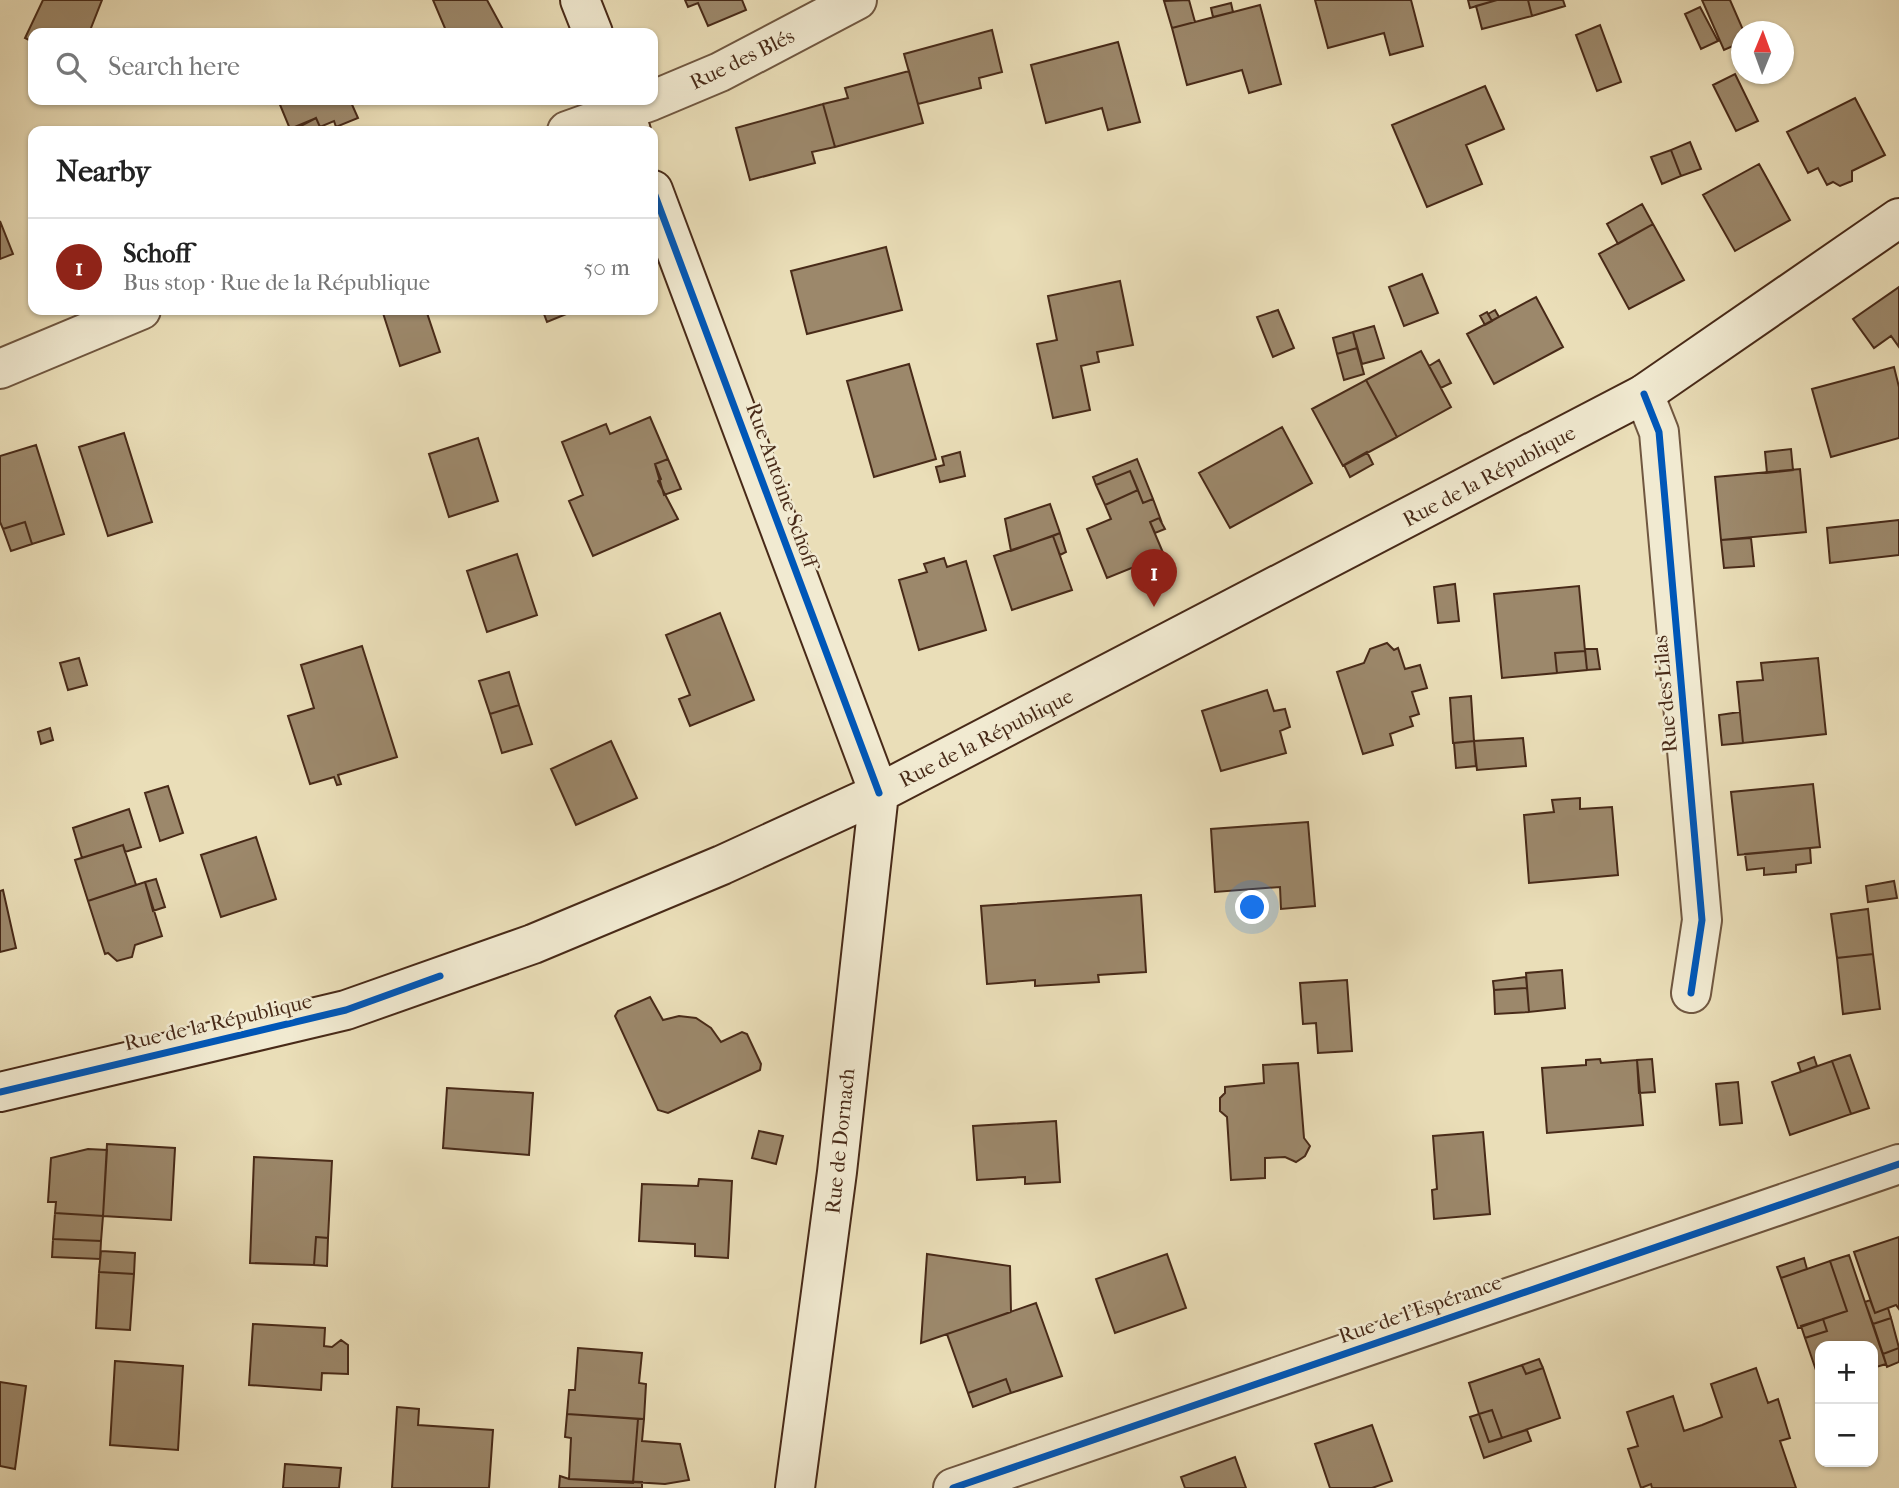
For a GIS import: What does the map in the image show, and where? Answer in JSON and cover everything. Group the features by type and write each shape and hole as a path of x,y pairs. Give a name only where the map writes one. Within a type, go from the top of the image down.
{"main road":[{"path":"580,0 591,28"},
{"name":"Rue des Blés","path":"658,99 720,72 857,0"},
{"name":"Rue des Blés","path":"584,126 645,105"},
{"name":"Rue Antoine Schoff","path":"658,203 879,793"},
{"name":"Rue de la République","path":"0,1092 346,1010 533,944 722,864 879,793 1644,394 1899,218"},
{"path":"0,369 129,315"},
{"name":"Rue des Lilas","path":"1644,394 1659,432 1702,920 1690,993"},
{"name":"Rue de Dornach","path":"795,1488 837,1172 879,793"},
{"name":"Rue de l'Espérance","path":"953,1488 1899,1164"}],"building":[{"path":"43,0 102,0 91,28 30,28"},
{"path":"433,0 487,0 502,28 445,28"},
{"path":"685,0 742,0 746,10 708,26 698,3 688,7"},
{"path":"1189,0 1195,22 1172,28 1164,1"},
{"path":"1315,0 1411,0 1423,46 1390,55 1384,33 1328,48"},
{"path":"1468,0 1497,0 1470,8"},
{"path":"1497,0 1528,0 1532,16 1482,29 1476,6"},
{"path":"1528,0 1563,0 1565,6 1532,16"},
{"path":"1702,0 1730,0 1739,21 1731,21 1731,47 1724,50"},
{"path":"1231,3 1233,12 1213,17 1211,8"},
{"path":"1260,5 1281,84 1249,93 1242,70 1187,85 1172,28"},
{"path":"1700,7 1718,41 1701,49 1685,14"},
{"path":"1600,25 1621,82 1597,91 1576,35"},
{"path":"992,30 1002,72 979,78 981,88 918,104 904,54"},
{"path":"1118,42 1140,122 1108,130 1102,108 1046,123 1031,65"},
{"path":"909,71 923,123 835,147 823,104 848,98 845,88"},
{"path":"1731,76 1731,84 1740,84 1758,121 1736,131 1713,85"},
{"path":"1485,86 1504,129 1466,145 1482,184 1427,207 1392,125"},
{"path":"1855,98 1885,155 1852,171 1852,181 1840,186 1833,182 1827,185 1818,168 1808,173 1787,132"},
{"path":"823,104 835,147 812,152 815,163 750,180 736,128"},
{"path":"280,105 352,105 358,118 338,126 334,121 320,126 316,118 297,126 289,126"},
{"path":"316,118 320,126 301,126"},
{"path":"1690,142 1701,169 1681,176 1671,150"},
{"path":"1671,150 1681,176 1662,184 1651,157"},
{"path":"1759,164 1790,220 1735,251 1703,195"},
{"path":"1642,204 1653,224 1618,244 1607,224"},
{"path":"0,221 13,254 0,259"},
{"path":"1653,224 1684,280 1629,309 1599,254"},
{"path":"886,247 902,310 807,334 791,271"},
{"path":"1422,274 1438,313 1404,326 1389,287"},
{"path":"1120,281 1133,345 1097,352 1099,362 1081,366 1090,410 1053,418 1037,344 1057,340 1048,296"},
{"path":"1899,287 1899,347 1891,336 1874,348 1853,319"},
{"path":"1536,297 1563,347 1494,384 1467,334"},
{"path":"1278,310 1294,348 1273,357 1257,317"},
{"path":"1495,310 1499,317 1492,321 1488,314"},
{"path":"1487,312 1492,321 1485,325 1480,316"},
{"path":"384,315 428,315 440,352 400,366"},
{"path":"544,315 564,315 547,322"},
{"path":"1374,326 1384,358 1362,364 1353,332"},
{"path":"1353,332 1357,348 1337,354 1333,338"},
{"path":"1357,348 1364,374 1344,380 1337,354"},
{"path":"1421,351 1451,407 1397,437 1366,380"},
{"path":"1439,360 1451,383 1441,388 1429,366"},
{"path":"909,364 936,459 874,477 847,381"},
{"path":"1894,367 1899,387 1899,438 1831,457 1812,389"},
{"path":"1366,380 1397,437 1343,466 1312,409"},
{"path":"650,417 668,459 655,464 661,479 658,481 678,519 593,556 569,501 583,495 562,442 606,424 610,434"},
{"path":"1282,427 1312,483 1230,528 1199,473"},
{"path":"124,433 152,522 108,536 79,447"},
{"path":"478,438 498,501 449,517 429,454"},
{"path":"36,445 64,534 32,544 25,522 3,529 0,522 0,456"},
{"path":"1791,449 1793,470 1767,473 1765,452"},
{"path":"960,452 965,476 940,482 936,467 944,465 942,457"},
{"path":"1367,452 1373,464 1350,477 1344,465"},
{"path":"668,459 681,489 664,495 655,464"},
{"path":"1137,459 1153,499 1143,503 1130,471 1096,485 1093,477"},
{"path":"1800,469 1806,532 1721,540 1715,477"},
{"path":"1130,471 1138,490 1105,505 1096,485"},
{"path":"1138,490 1143,503 1153,499 1162,523 1159,518 1150,522 1164,555 1107,578 1087,529 1111,519 1105,505"},
{"path":"1050,504 1060,533 1011,551 1005,519"},
{"path":"1159,518 1165,529 1155,533 1150,522"},
{"path":"1899,520 1899,555 1830,563 1827,528"},
{"path":"25,522 32,544 11,551 3,529"},
{"path":"1060,533 1066,552 1060,555 1053,536"},
{"path":"1053,536 1072,590 1012,610 994,556"},
{"path":"1751,538 1754,566 1724,568 1721,540"},
{"path":"517,554 537,615 487,632 467,571"},
{"path":"944,558 947,567 966,561 986,630 919,650 899,580 927,572 924,564"},
{"path":"1455,584 1459,621 1438,623 1434,587"},
{"path":"1579,586 1585,651 1555,653 1557,673 1502,678 1494,594"},
{"path":"720,613 754,700 690,726 679,699 690,695 666,635"},
{"path":"1387,643 1394,650 1398,648 1405,669 1420,665 1427,688 1412,692 1419,714 1410,717 1413,726 1390,734 1393,745 1363,754 1337,672 1364,663 1370,649"},
{"path":"362,646 397,757 338,775 341,784 337,785 334,777 310,784 288,716 314,708 301,665"},
{"path":"1585,649 1597,649 1600,669 1587,670"},
{"path":"1585,651 1587,670 1557,673 1555,653"},
{"path":"79,658 87,685 68,690 60,663"},
{"path":"1818,658 1826,734 1743,743 1737,682 1763,680 1761,663"},
{"path":"509,672 519,705 490,714 479,681"},
{"path":"1267,690 1274,711 1285,709 1290,727 1280,731 1286,753 1221,771 1202,711"},
{"path":"1471,696 1474,741 1453,743 1450,698"},
{"path":"519,705 532,744 502,753 490,714"},
{"path":"1740,712 1743,743 1722,745 1719,715"},
{"path":"50,728 53,740 41,744 38,732"},
{"path":"1523,738 1526,766 1477,770 1474,741"},
{"path":"611,741 637,798 576,825 551,769"},
{"path":"1474,741 1476,766 1456,768 1454,743"},
{"path":"1813,784 1820,847 1738,855 1731,792"},
{"path":"168,786 183,833 160,841 145,793"},
{"path":"1580,798 1580,809 1612,807 1618,875 1529,883 1524,815 1554,812 1552,800"},
{"path":"129,809 141,847 125,852 123,845 82,858 73,828"},
{"path":"1308,822 1315,906 1281,909 1280,887 1215,892 1211,829"},
{"path":"256,837 276,899 221,917 201,855"},
{"path":"123,845 136,885 88,901 75,860"},
{"path":"1810,848 1811,863 1796,865 1796,872 1764,875 1764,868 1747,870 1745,854"},
{"path":"156,879 165,907 153,911 145,882"},
{"path":"1894,881 1897,898 1868,902 1866,886"},
{"path":"145,882 162,936 135,945 132,957 117,961 108,953 105,954 88,901"},
{"path":"3,890 16,948 0,952 0,891"},
{"path":"1141,895 1146,972 1098,975 1099,982 1035,986 1035,980 987,984 981,906"},
{"path":"1868,909 1873,954 1837,958 1831,914"},
{"path":"1873,954 1880,1009 1843,1014 1837,958"},
{"path":"1562,970 1565,1008 1529,1012 1526,973"},
{"path":"1526,977 1527,988 1494,990 1493,981"},
{"path":"1347,980 1352,1051 1318,1053 1316,1023 1303,1024 1300,983"},
{"path":"1527,988 1529,1012 1495,1014 1494,990"},
{"path":"650,997 663,1020 679,1016 696,1018 711,1028 721,1042 742,1032 747,1034 761,1064 760,1070 668,1113 658,1110 615,1016 618,1011"},
{"path":"1850,1055 1869,1108 1851,1114 1832,1061"},
{"path":"1814,1057 1817,1066 1801,1072 1798,1063"},
{"path":"1600,1059 1601,1063 1637,1060 1643,1125 1547,1133 1542,1068 1586,1065 1586,1060"},
{"path":"1652,1059 1655,1092 1639,1093 1637,1060"},
{"path":"1832,1061 1851,1114 1790,1135 1772,1082"},
{"path":"1298,1063 1304,1138 1310,1146 1305,1156 1296,1162 1285,1157 1265,1158 1265,1178 1231,1180 1227,1117 1220,1111 1220,1098 1225,1093 1225,1087 1264,1083 1263,1065"},
{"path":"1738,1082 1742,1123 1720,1125 1716,1084"},
{"path":"447,1088 533,1093 529,1155 443,1148"},
{"path":"1056,1121 1060,1182 1025,1184 1025,1177 977,1180 973,1126"},
{"path":"759,1131 783,1136 776,1164 752,1158"},
{"path":"1483,1132 1490,1214 1434,1219 1432,1190 1437,1189 1433,1136"},
{"path":"107,1144 175,1148 171,1220 103,1216"},
{"path":"88,1149 107,1150 103,1216 55,1213 56,1202 48,1202 51,1158"},
{"path":"254,1157 332,1161 328,1238 316,1237 314,1265 250,1263"},
{"path":"699,1179 732,1181 728,1258 695,1256 695,1244 639,1241 642,1184 698,1186"},
{"path":"55,1213 103,1216 101,1241 53,1239"},
{"path":"316,1237 328,1238 327,1266 314,1265"},
{"path":"1899,1237 1899,1309 1896,1305 1875,1313 1854,1252"},
{"path":"53,1239 101,1241 100,1259 52,1257"},
{"path":"101,1251 135,1253 134,1274 99,1272"},
{"path":"927,1254 1010,1266 1011,1312 921,1343"},
{"path":"1167,1254 1186,1308 1115,1333 1096,1279"},
{"path":"1849,1255 1886,1364 1878,1366 1878,1341 1815,1341 1815,1367 1805,1338 1827,1331 1823,1319 1847,1311 1830,1261"},
{"path":"1804,1258 1807,1269 1781,1278 1777,1267"},
{"path":"1830,1261 1847,1311 1798,1328 1781,1278"},
{"path":"99,1272 134,1274 130,1330 96,1328"},
{"path":"1870,1300 1875,1313 1888,1308 1891,1318 1873,1324 1865,1302"},
{"path":"1036,1303 1062,1376 1011,1393 1006,1379 968,1393 947,1334"},
{"path":"1891,1318 1899,1348 1883,1354 1873,1324"},
{"path":"1823,1319 1827,1331 1805,1338 1801,1326"},
{"path":"253,1324 325,1328 324,1346 332,1347 341,1340 348,1345 348,1374 322,1373 321,1390 249,1385"},
{"path":"578,1348 642,1353 639,1383 646,1384 644,1419 567,1414 569,1390 575,1390"},
{"path":"1899,1348 1899,1362 1887,1367 1883,1354"},
{"path":"1539,1359 1543,1368 1526,1374 1522,1365"},
{"path":"115,1361 183,1366 178,1450 110,1445"},
{"path":"1522,1365 1526,1374 1543,1368 1560,1418 1502,1438 1492,1410 1479,1414 1469,1383"},
{"path":"1756,1368 1768,1403 1778,1399 1790,1438 1780,1441 1796,1488 1652,1488 1651,1484 1641,1488 1628,1449 1638,1446 1627,1412 1673,1396 1684,1431 1702,1425 1722,1417 1711,1384"},
{"path":"1006,1379 1011,1393 973,1407 968,1393"},
{"path":"0,1382 26,1386 15,1469 0,1466"},
{"path":"397,1407 419,1409 418,1425 493,1430 489,1488 392,1488"},
{"path":"1492,1410 1502,1438 1489,1442 1479,1414"},
{"path":"567,1414 638,1419 633,1483 569,1479 571,1438 565,1437"},
{"path":"1479,1414 1489,1442 1527,1430 1531,1441 1484,1458 1470,1417"},
{"path":"638,1419 644,1419 642,1441 680,1444 689,1480 665,1484 633,1482"},
{"path":"1372,1425 1392,1481 1372,1488 1330,1488 1315,1444"},
{"path":"1235,1457 1246,1488 1185,1488 1181,1477"},
{"path":"285,1464 341,1468 339,1488 283,1488"},
{"path":"560,1476 569,1479 642,1482 642,1488 559,1488"}],"cycle path":[{"path":"658,203 879,793"},
{"path":"1644,394 1659,432 1702,920 1691,993"},
{"path":"0,1092 346,1010 440,976"},
{"path":"953,1488 1899,1164"}],"place":[{"name":"Schoff","path":"1154,607"}]}
